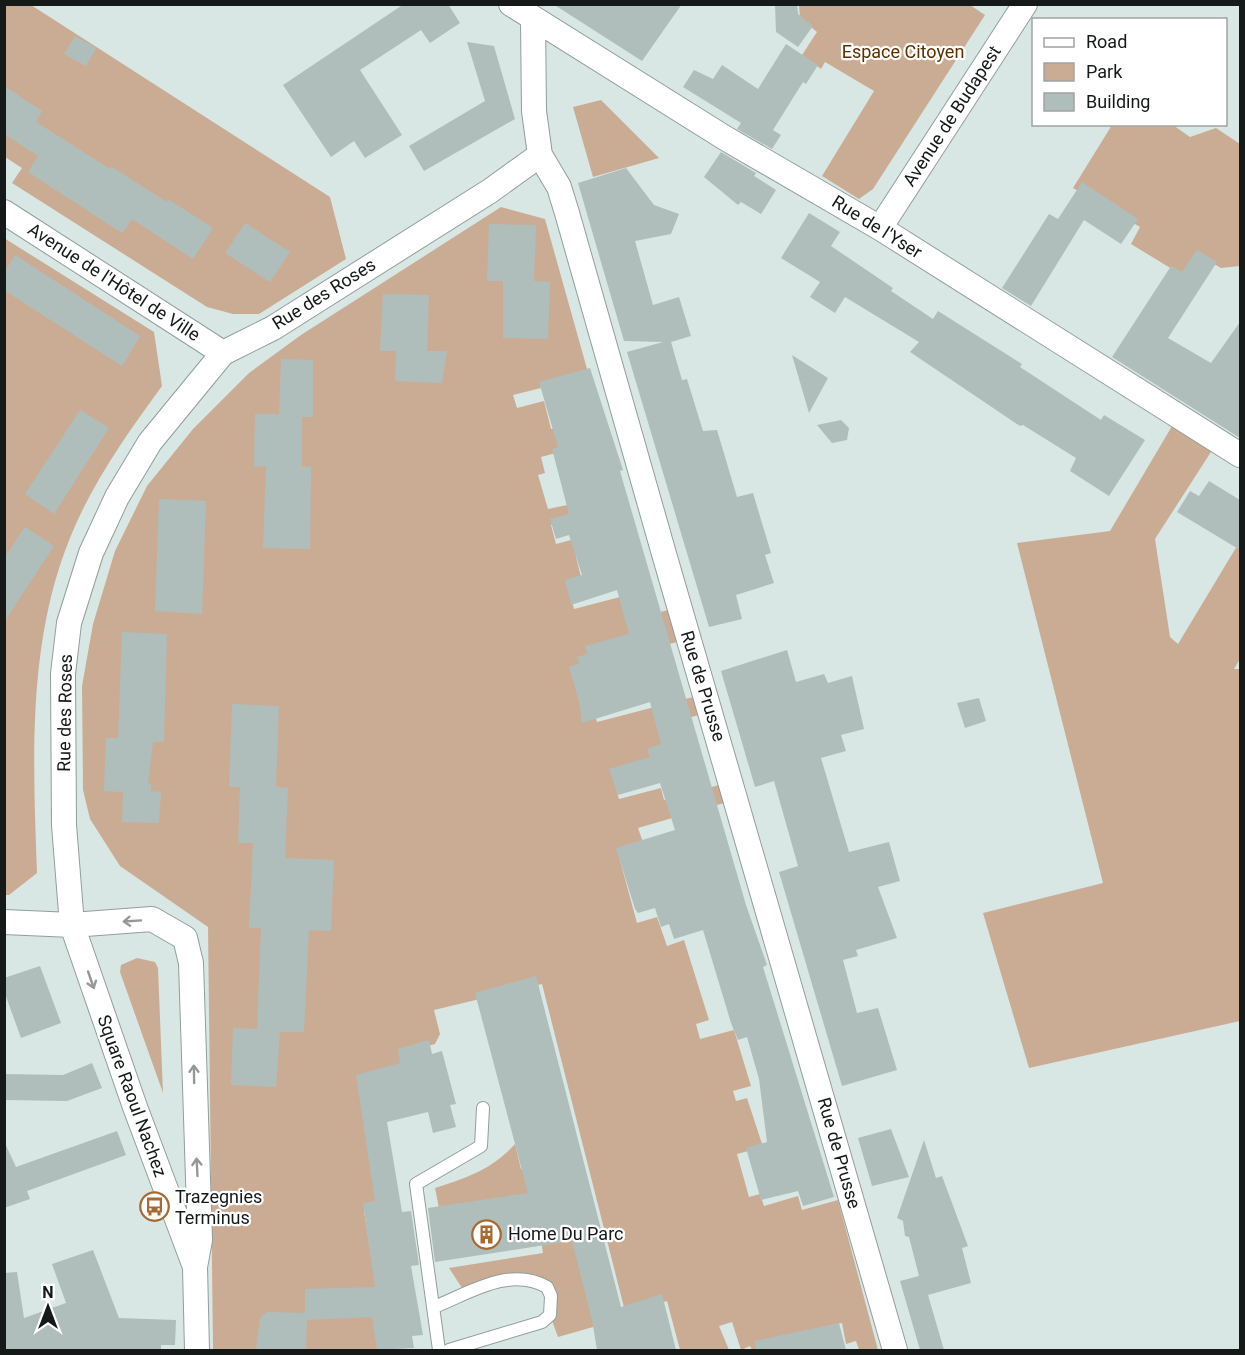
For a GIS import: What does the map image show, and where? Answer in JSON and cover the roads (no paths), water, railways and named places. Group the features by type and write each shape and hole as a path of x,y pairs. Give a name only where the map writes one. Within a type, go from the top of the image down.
{"street":[{"name":"Rue de l'Yser","path":"511,4 533,20 725,138 880,228 1240,455"},
{"name":"Avenue de Budapest","path":"880,228 1025,4"},
{"name":"Rue de Prusse","path":"533,20 534,111 540,155 559,187 567,213 652,519 745,826 895,1350"},
{"name":"Rue des Roses","path":"72,925 63,802 63,674 69,623 92,554 117,497 150,442 223,353 273,328 490,191 540,155"},
{"name":"Avenue de l'Hôtel de Ville","path":"4,212 223,353"},
{"path":"4,922 72,925 152,919 185,938 191,963 200,1240 195,1267 197,1350"},
{"name":"Square Raoul Nachez","path":"72,925 135,1107 195,1267"}],"lane":[{"path":"439,1350 416,1184 481,1146 483,1108"},
{"path":"434,1307 500,1280 513,1278 539,1282 547,1287 550,1296 550,1315 542,1323 449,1350"}],"place":[{"name":"Trazegnies Terminus","path":"154,1207"},
{"name":"Home Du Parc","path":"487,1234"}],"park label":[{"name":"Espace Citoyen","path":"903,52"}]}
